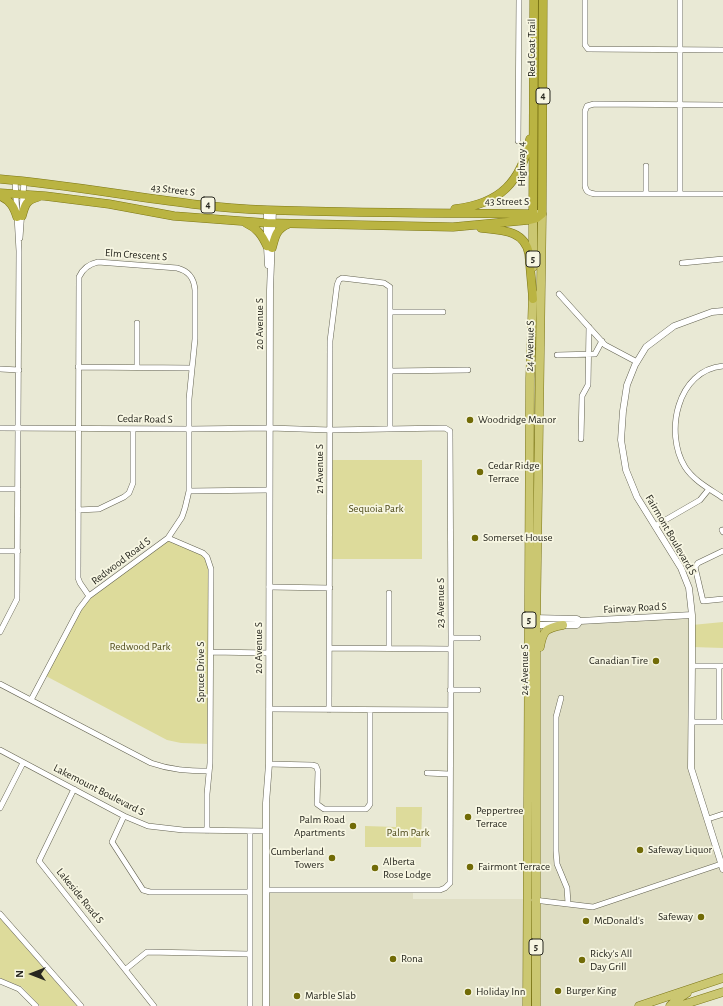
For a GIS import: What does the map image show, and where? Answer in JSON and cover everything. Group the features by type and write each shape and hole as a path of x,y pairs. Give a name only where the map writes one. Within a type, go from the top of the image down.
{"highway":[{"name":"Red Coat Trail","path":"533,114 534,0"},
{"name":"Red Coat Trail","path":"542,193 543,0"},
{"path":"408,226 414,212 473,206 493,199 501,193 514,180 524,162 530,138 533,114"},
{"name":"Highway 4","path":"533,114 533,216"},
{"name":"43 Street S","path":"0,179 111,192 175,202 270,210 414,212 533,216"},
{"name":"43 Street S","path":"0,193 45,196 109,204 174,216 241,222 288,224 454,227 542,214"},
{"name":"Highway 4","path":"542,193 542,214"},
{"path":"0,196 4,197 12,204 19,216"},
{"path":"19,216 29,200 45,196"},
{"path":"241,222 252,226 262,234 269,247"},
{"path":"269,247 281,227 288,224"},
{"path":"454,227 503,230 520,237 528,248 533,299"}],"main road":[{"name":"24 Avenue S","path":"527,1006 527,899 542,214"},
{"name":"24 Avenue S","path":"533,216 533,299 530,378 533,622 536,662 536,1006"},
{"path":"536,662 542,637 546,631 549,628 563,625"},
{"path":"524,1006 528,942"},
{"path":"639,1006 723,978"},
{"path":"670,1006 698,986"},
{"path":"679,1006 723,991"},
{"path":"536,994 539,1006"}],"street":[{"path":"518,141 519,0"},
{"path":"585,0 586,47 591,49 723,50"},
{"path":"680,0 680,194"},
{"path":"723,104 594,104 588,106 585,111 585,186 587,192 595,194 723,194"},
{"path":"646,166 646,194"},
{"path":"16,180 20,195"},
{"path":"0,632 17,599 19,216 20,195 24,182"},
{"name":"20 Avenue S","path":"266,1006 266,803 269,709 270,210"},
{"path":"682,263 723,259"},
{"name":"Elm Crescent S","path":"89,596 78,578 78,367 80,277 86,266 98,262 177,268 183,269 188,273 195,284 195,339 191,368 189,429"},
{"name":"21 Avenue S","path":"329,710 330,341 336,291 339,280 345,278 379,282 389,285 391,290 391,312"},
{"path":"559,294 605,345 637,362"},
{"name":"Fairmont Boulevard S","path":"722,866 691,768 692,615 689,588 681,568 637,497 626,470 621,440 627,385 637,362 646,347 674,326 712,312 723,311"},
{"path":"390,429 391,312 443,312"},
{"path":"136,367 137,323"},
{"path":"581,439 582,396 588,388 589,327"},
{"path":"557,355 595,354 602,341"},
{"path":"723,366 705,371 689,384 680,402 676,427 678,451 683,463 692,476 723,498"},
{"path":"78,367 191,368"},
{"path":"0,370 19,370"},
{"path":"391,371 468,370"},
{"name":"Cedar Road S","path":"0,428 270,428 330,430 445,428 450,431"},
{"path":"78,510 99,510 128,493 133,483 133,429"},
{"name":"Redwood Road S","path":"31,700 79,609 89,596 168,538 182,517 189,490 189,429"},
{"name":"23 Avenue S","path":"266,890 440,890 448,886 450,879 450,431"},
{"path":"0,489 18,489"},
{"path":"655,526 700,500 709,489"},
{"path":"189,490 270,490"},
{"name":"Spruce Drive S","path":"168,538 203,553 207,557 211,569 210,771 207,794 207,831"},
{"path":"0,550 18,551"},
{"path":"723,551 698,563 695,567 703,601 723,600"},
{"path":"689,588 699,584"},
{"path":"269,587 330,588"},
{"path":"389,593 390,648"},
{"name":"Fairway Road S","path":"533,622 692,615"},
{"name":"Fairway Road S","path":"533,622 577,625 580,621"},
{"path":"451,638 478,638"},
{"path":"330,648 450,649"},
{"path":"211,652 268,653"},
{"path":"692,666 721,666 721,722 692,722"},
{"path":"0,684 151,763 173,769 210,771"},
{"path":"450,690 478,690"},
{"path":"560,698 556,717 556,851 557,864 567,888 568,903"},
{"path":"269,709 370,711 450,710"},
{"path":"268,764 316,766 318,771 317,804 320,807 324,809 366,809 370,804 370,711"},
{"name":"Lakemount Boulevard S","path":"0,750 124,816 148,826 207,831 266,831"},
{"path":"0,808 23,763"},
{"path":"427,773 449,774"},
{"name":"Lakeside Road S","path":"74,789 39,861 154,1006"},
{"path":"708,819 723,814"},
{"path":"124,816 112,842 143,890 150,892 250,892"},
{"path":"250,831 250,1006"},
{"path":"527,899 593,907 722,866"},
{"path":"0,914 80,1006"},
{"path":"126,969 147,952 250,954"},
{"path":"0,981 19,989 36,1006"},
{"path":"664,997 667,1006"}],"shaded area":[{"path":"692,615 691,768 723,869 723,978 639,1006 539,1006 536,662 542,637 563,625"},
{"path":"266,890 413,890 413,899 527,899 524,1006 266,1006"}],"green space":[{"name":"Sequoia Park","path":"329,460 422,460 422,559 329,559"},
{"name":"Redwood Park","path":"168,538 198,551 210,563 210,744 181,743 167,740 44,675 89,596"},
{"path":"723,622 723,648 692,647 692,625"},
{"name":"Palm Park","path":"396,807 422,807 421,847 365,847 365,826 396,827"},
{"path":"0,918 77,1006 40,1006 22,987 0,978"}],"place":[{"name":"Woodridge Manor","path":"470,420"},
{"name":"Cedar Ridge Terrace","path":"480,472"},
{"name":"Somerset House","path":"475,538"},
{"name":"Canadian Tire","path":"656,661"},
{"name":"Peppertree Terrace","path":"468,817"},
{"name":"Palm Road Apartments","path":"353,826"},
{"name":"Safeway Liquor","path":"640,850"},
{"name":"Cumberland Towers","path":"332,858"},
{"name":"Fairmont Terrace","path":"470,867"},
{"name":"Alberta Rose Lodge","path":"375,868"},
{"name":"Safeway","path":"701,917"},
{"name":"McDonald's","path":"586,921"},
{"name":"Rona","path":"393,959"},
{"name":"Ricky's All Day Grill","path":"582,960"},
{"name":"Burger King","path":"558,991"},
{"name":"Holiday Inn","path":"468,992"},
{"name":"Marble Slab","path":"297,996"}]}
